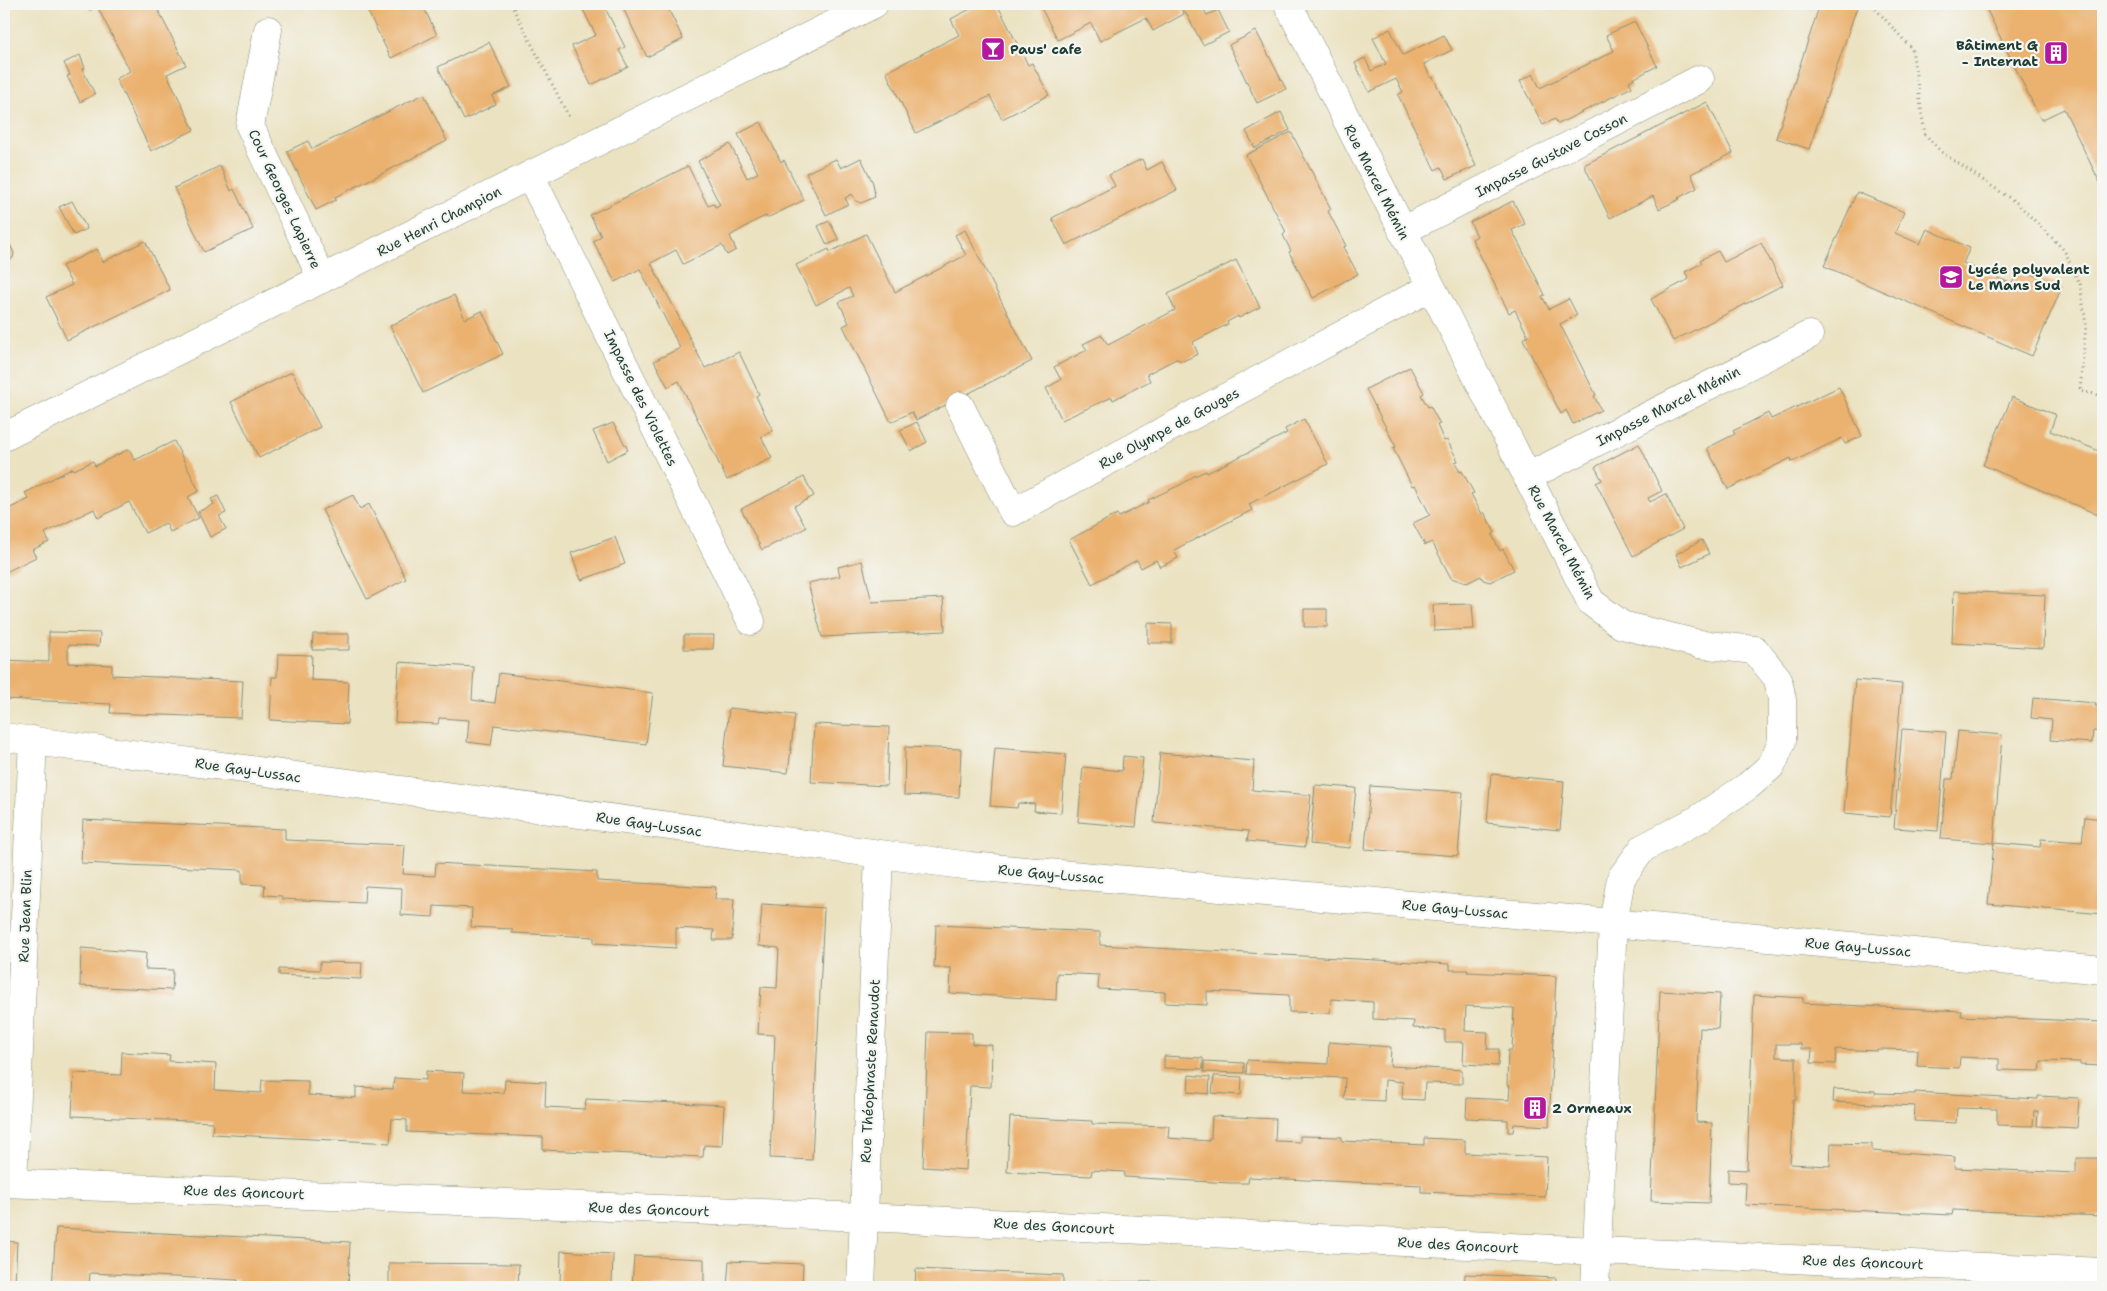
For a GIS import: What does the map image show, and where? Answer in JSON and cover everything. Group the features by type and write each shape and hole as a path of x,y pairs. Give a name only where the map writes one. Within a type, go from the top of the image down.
{"street":[{"name":"Rue Henri Champion","path":"4,437 874,4"},
{"name":"Rue Marcel Mémin","path":"1288,4 1591,602 1622,626 1699,644 1755,650 1778,679 1782,700 1782,741 1772,765 1748,786 1697,820 1643,848 1621,878 1613,924 1595,1287"},
{"name":"Cour Georges Lapierre","path":"268,30 250,126 322,279"},
{"name":"Impasse Gustave Cosson","path":"1402,231 1700,79"},
{"name":"Impasse des Violettes","path":"530,175 751,621"},
{"name":"Rue Olympe de Gouges","path":"960,406 1013,512 1430,287"},
{"name":"Impasse Marcel Mémin","path":"1527,477 1809,335"},
{"name":"Rue Gay-Lussac","path":"4,737 879,856 970,866 2103,970"},
{"name":"Rue Jean Blin","path":"9,1183 33,740"},
{"name":"Rue Théophraste Renaudot","path":"861,1287 879,856"},
{"name":"Rue des Goncourt","path":"9,1183 863,1218 1597,1252 2103,1272"}],"path":[{"path":"511,4 585,148"},
{"path":"1872,6 1912,49 1925,134 1942,152 2018,203 2064,250 2080,284 2086,324 2080,391 2103,396"}],"building":[{"path":"87,4 155,4 186,65 167,74 194,130 151,151 116,79 130,71 97,6 90,10"},
{"path":"364,4 422,4 437,35 391,58"},
{"path":"580,4 603,4 625,47 619,50 628,67 591,85 572,46 596,35"},
{"path":"632,4 649,4 652,9 661,4 666,4 683,39 647,57 623,8"},
{"path":"980,4 997,4 1028,65 1032,63 1049,95 1002,119 990,96 916,133 886,72 959,35 951,19"},
{"path":"1039,4 1179,4 1184,14 1153,31 1146,18 1100,41 1091,23 1058,40"},
{"path":"1181,4 1216,4 1204,10 1207,15 1218,10 1229,32 1203,45"},
{"path":"1820,4 1858,4 1809,149 1776,138"},
{"name":"Bâtiment G - Internat","path":"1984,4 2097,4 2103,17 2103,189 2064,109 2041,120"},
{"path":"1635,22 1657,66 1629,81 1632,87 1558,124 1555,119 1543,125 1520,81 1533,74 1540,88 1614,51 1606,35"},
{"path":"1390,29 1403,55 1444,35 1452,50 1424,64 1431,78 1433,77 1476,166 1447,179 1441,167 1435,170 1398,95 1403,92 1396,79 1369,92 1355,63 1365,58 1371,71 1386,64 1373,38"},
{"path":"1256,31 1286,89 1257,103 1229,45"},
{"path":"489,42 511,87 492,96 496,104 464,120 438,67"},
{"path":"80,55 85,68 82,69 95,94 80,102 67,76 70,75 64,63"},
{"path":"424,94 447,141 335,197 336,200 316,210 287,151 308,141 312,149"},
{"path":"1707,102 1733,153 1691,174 1697,188 1678,198 1680,199 1659,209 1653,196 1610,218 1584,165"},
{"path":"1281,112 1290,130 1255,148 1246,131"},
{"path":"761,122 781,162 784,160 804,200 767,218 766,216 755,221 730,236 736,250 727,255 722,245 683,264 676,250 651,263 705,368 739,352 759,394 756,396 773,431 761,437 772,458 727,480 679,381 668,387 654,361 680,348 640,269 615,282 593,241 601,236 590,215 688,166 708,206 714,204 715,207 720,205 698,161 730,144 747,178 758,173 738,134"},
{"path":"1291,132 1331,209 1328,211 1346,246 1343,247 1358,274 1313,298 1289,252 1291,251 1283,235 1286,232 1246,155"},
{"path":"861,158 873,183 875,197 861,203 856,201 852,194 845,198 848,204 826,215 806,173 836,159 841,168"},
{"path":"1142,159 1147,170 1162,162 1177,190 1066,245 1052,218 1115,186 1109,175"},
{"path":"220,166 231,191 234,189 253,229 204,252 174,188"},
{"path":"1857,192 1904,212 1895,233 1920,244 1927,229 1970,248 1963,263 2012,284 2018,268 2062,287 2032,356 1824,266"},
{"path":"72,201 87,229 74,235 59,207"},
{"path":"1513,201 1525,224 1512,230 1545,295 1542,296 1549,309 1569,299 1577,315 1560,324 1596,395 1594,396 1601,410 1573,424 1566,410 1561,414 1523,339 1528,336 1515,310 1509,313 1472,239 1477,236 1470,222"},
{"path":"829,221 839,240 827,245 818,226"},
{"path":"965,230 1032,361 916,420 912,412 891,422 843,326 849,323 839,302 853,296 849,288 816,305 796,265 829,249 830,252 866,234 895,292 966,255 955,235"},
{"path":"4,232 14,253 13,258 4,263"},
{"path":"145,241 170,290 67,340 46,297 72,285 62,266 97,249 103,262"},
{"path":"1761,243 1783,285 1673,341 1651,299 1689,279 1685,272 1702,263 1700,260 1718,251 1724,262"},
{"path":"1236,260 1260,307 1239,318 1238,316 1227,322 1228,324 1193,342 1198,354 1183,361 1176,359 1147,374 1150,381 1113,400 1112,397 1062,420 1046,388 1061,380 1054,367 1087,350 1083,344 1102,335 1108,345 1175,310 1168,294"},
{"path":"454,295 465,319 482,311 503,354 423,393 390,326"},
{"path":"1410,367 1424,393 1421,395 1440,424 1437,425 1444,441 1447,440 1458,461 1455,462 1460,472 1462,471 1474,493 1471,494 1482,514 1484,512 1495,533 1492,535 1500,551 1503,549 1514,570 1490,582 1483,580 1481,576 1467,583 1451,578 1432,542 1425,545 1413,523 1430,515 1415,485 1412,486 1393,448 1396,447 1366,389"},
{"path":"292,372 320,427 259,458 231,402"},
{"path":"1839,387 1862,436 1845,444 1842,438 1792,462 1791,458 1728,489 1707,448 1735,434 1733,431 1768,413 1771,419"},
{"path":"2012,397 2056,415 2050,431 2099,451 2103,441 2103,517 1983,465"},
{"path":"1304,419 1328,464 1249,504 1252,510 1174,550 1178,558 1160,567 1156,560 1141,568 1137,560 1092,584 1069,540 1117,514 1119,517 1149,502 1148,500 1182,484 1194,476 1206,471 1207,473 1287,433 1285,429"},
{"path":"917,422 927,442 911,451 900,430"},
{"path":"613,423 628,450 607,461 593,431"},
{"path":"174,441 199,491 188,497 199,518 170,532 166,523 145,533 129,502 98,518 94,509 45,533 49,542 32,550 36,557 4,573 4,511 29,499 25,493 73,468 74,470 93,461 95,466 129,449 135,460"},
{"path":"1639,444 1662,491 1648,498 1650,502 1666,494 1683,529 1633,556 1596,483 1602,480 1595,467"},
{"path":"804,477 814,496 794,506 806,528 762,550 741,509"},
{"path":"353,495 360,509 369,504 406,579 367,599 322,510"},
{"path":"218,496 226,513 219,516 226,529 210,537 198,512 214,504 211,499"},
{"path":"615,537 625,564 581,580 571,553"},
{"path":"1702,540 1709,554 1682,567 1676,554"},
{"path":"862,561 872,602 943,598 945,631 822,637 808,583 840,576 838,567"},
{"path":"1954,591 2045,595 2043,648 1952,643"},
{"path":"1472,604 1474,629 1434,631 1433,605"},
{"path":"1304,609 1327,609 1327,627 1304,627"},
{"path":"1148,623 1172,624 1172,643 1148,643"},
{"path":"49,632 100,633 99,646 68,645 68,663 112,665 112,675 243,681 241,718 110,713 111,704 4,699 4,660 49,662"},
{"path":"313,634 349,634 349,650 312,650"},
{"path":"684,635 714,635 713,649 684,649"},
{"path":"278,654 312,655 311,680 349,682 347,724 270,720 272,677 277,677"},
{"path":"399,662 474,667 472,700 495,703 499,673 653,693 646,744 494,725 491,745 467,742 469,720 439,718 438,724 395,722"},
{"path":"1855,680 1902,684 1890,817 1844,813"},
{"path":"2033,698 2096,703 2095,706 2103,707 2103,732 2093,731 2092,743 2050,740 2052,720 2031,718"},
{"path":"729,708 795,715 788,773 723,766"},
{"path":"814,724 889,727 887,786 811,782"},
{"path":"1902,729 1946,732 1938,831 1894,828"},
{"path":"1958,731 2002,735 1994,843 1941,839 1946,779 1953,779"},
{"path":"905,747 961,749 959,797 904,795"},
{"path":"995,748 1066,754 1061,813 1034,811 1035,804 1018,803 1017,808 990,806"},
{"path":"1160,753 1254,761 1252,790 1311,795 1305,847 1247,841 1249,831 1154,823"},
{"path":"1123,756 1143,758 1136,827 1078,822 1083,767 1122,771"},
{"path":"1491,774 1564,781 1560,830 1487,823"},
{"path":"1315,785 1356,788 1350,848 1310,844"},
{"path":"1370,786 1463,792 1458,856 1365,849"},
{"path":"2085,817 2103,819 2103,914 1988,904 1994,843 2040,847 2041,839 2082,842"},
{"path":"83,820 285,829 285,840 405,845 403,874 435,876 436,863 597,872 597,881 716,887 715,899 734,899 732,940 713,940 714,930 676,928 676,948 594,943 594,937 512,933 512,929 471,927 472,908 434,906 433,917 401,915 402,888 365,886 364,903 282,899 282,896 264,895 265,885 242,884 242,870 81,863"},
{"path":"762,904 824,908 812,1160 770,1158 775,1035 758,1034 761,987 777,988 779,948 759,946"},
{"path":"936,925 1100,932 1100,945 1450,964 1450,970 1468,970 1467,972 1556,976 1549,1126 1514,1124 1513,1132 1508,1132 1508,1120 1466,1118 1467,1098 1509,1100 1510,1086 1507,1085 1508,1050 1512,1050 1514,1008 1466,1006 1465,1031 1488,1032 1487,1049 1499,1049 1498,1066 1463,1064 1464,1042 1445,1042 1445,1030 1413,1028 1414,1021 1373,1019 1373,1002 1331,999 1330,1013 1289,1012 1289,995 1207,991 1207,1005 1165,1003 1165,992 1098,989 1099,975 1057,973 1056,1000 950,993 951,968 934,968"},
{"path":"81,948 146,953 145,969 173,970 172,990 80,986"},
{"path":"320,962 362,963 361,979 279,975 279,969 320,970"},
{"path":"1660,991 1720,994 1718,1029 1700,1028 1696,1122 1712,1123 1709,1203 1651,1201"},
{"path":"1754,995 1803,998 1803,1003 1962,1011 1961,1016 2103,1022 2103,1066 2080,1065 2080,1062 2041,1061 2040,1071 1999,1070 1999,1059 1960,1057 1959,1068 1917,1066 1918,1050 1877,1049 1877,1051 1836,1049 1835,1064 1811,1063 1812,1049 1801,1049 1801,1044 1776,1044 1776,1057 1796,1058 1796,1100 1793,1100 1790,1164 1830,1166 1831,1143 1872,1144 1872,1151 1955,1157 1954,1168 2076,1173 2076,1158 2103,1158 2103,1216 1953,1210 1952,1215 1745,1205 1746,1183 1728,1182 1728,1169 1747,1170"},
{"path":"928,1032 972,1033 972,1044 992,1045 991,1087 970,1086 966,1170 923,1167"},
{"path":"1329,1042 1391,1047 1390,1066 1462,1070 1462,1084 1425,1083 1424,1100 1402,1099 1403,1082 1385,1080 1384,1101 1344,1099 1345,1078 1246,1074 1247,1060 1328,1064"},
{"path":"122,1052 170,1055 169,1061 216,1064 215,1090 261,1093 262,1080 308,1081 308,1095 356,1098 356,1087 393,1089 394,1078 426,1080 426,1071 464,1073 463,1091 504,1093 505,1080 546,1082 545,1107 585,1109 586,1099 724,1105 722,1146 704,1145 703,1157 543,1150 543,1137 407,1132 407,1120 392,1119 390,1143 212,1134 213,1122 72,1116 74,1073 121,1075"},
{"path":"1164,1056 1203,1058 1203,1069 1164,1068"},
{"path":"1204,1061 1244,1063 1244,1073 1204,1072"},
{"path":"1189,1075 1210,1077 1209,1094 1188,1092"},
{"path":"1214,1076 1242,1077 1241,1095 1212,1093"},
{"path":"1834,1089 1875,1091 1875,1093 1915,1094 1915,1092 2038,1099 2038,1096 2079,1098 2077,1128 2037,1126 2038,1111 2034,1111 2033,1126 1997,1125 1997,1109 1957,1108 1956,1123 1914,1121 1915,1106 1833,1102"},
{"path":"1212,1116 1276,1119 1275,1141 1300,1142 1300,1136 1342,1137 1342,1141 1424,1145 1424,1138 1465,1140 1465,1153 1547,1157 1545,1197 1421,1192 1421,1185 1249,1177 1248,1183 1230,1183 1124,1177 1125,1172 1092,1170 1091,1176 1007,1172 1010,1117 1092,1121 1092,1124 1169,1126 1168,1138 1209,1141 1209,1138 1211,1138"},
{"path":"56,1228 350,1242 348,1287 237,1287 238,1280 90,1273 89,1287 52,1287"},
{"path":"4,1241 17,1242 15,1284 4,1284"},
{"path":"561,1251 613,1254 612,1287 560,1287"},
{"path":"634,1256 704,1259 704,1287 632,1287"},
{"path":"729,1261 803,1264 802,1287 727,1287"},
{"path":"389,1263 519,1264 518,1287 389,1287"},
{"path":"916,1269 1063,1275 1063,1287 915,1287"},
{"path":"1465,1274 1556,1278 1556,1287 1464,1287"},
{"path":"1098,1282 1158,1282 1158,1287 1099,1287"},
{"path":"1193,1284 1242,1286 1242,1287 1193,1287"}],"place":[{"name":"Paus' cafe","path":"993,49"},
{"name":"Bâtiment G - Internat","path":"2056,53"},
{"name":"Lycée polyvalent Le Mans Sud","path":"1951,277"},
{"name":"2 Ormeaux","path":"1535,1108"}]}
